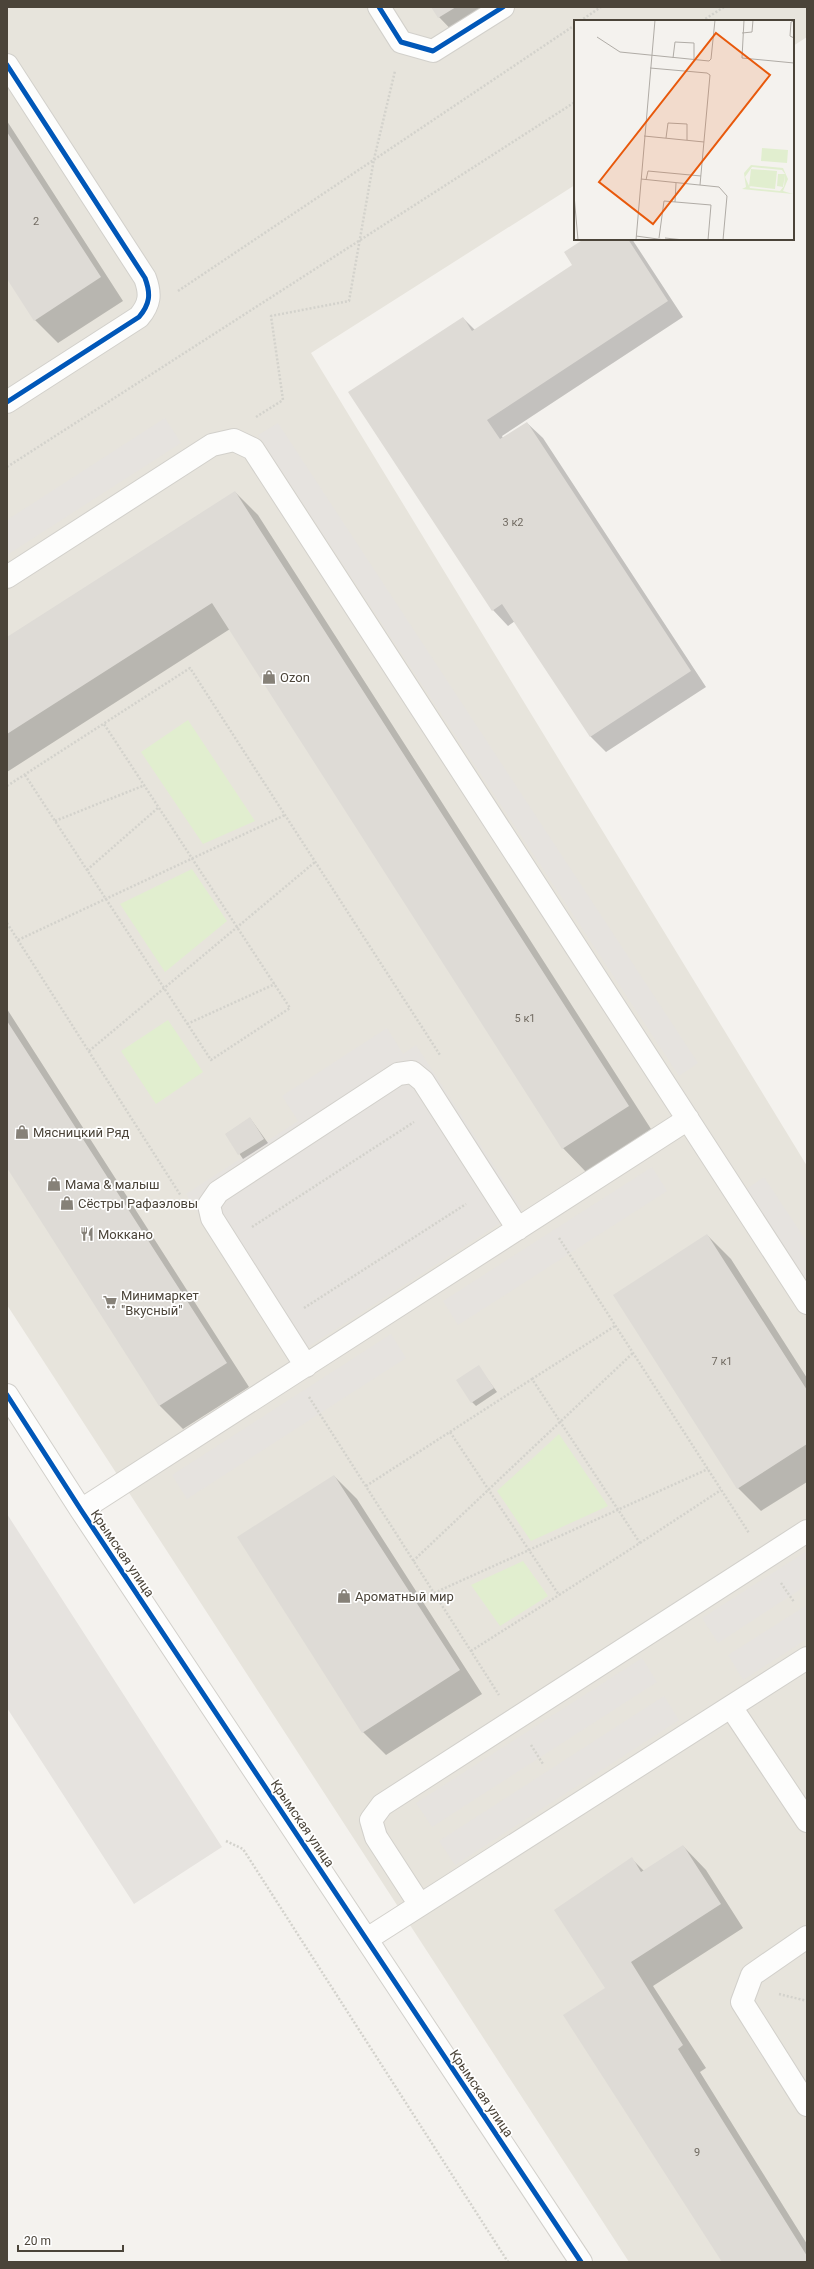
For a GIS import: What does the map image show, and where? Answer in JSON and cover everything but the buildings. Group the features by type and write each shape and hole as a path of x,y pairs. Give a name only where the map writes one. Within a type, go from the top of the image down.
{"street":[{"path":"379,7 402,42 433,51 503,7"},
{"path":"7,65 145,278 150,291 147,307 139,317 7,402"},
{"path":"7,577 212,445 234,440 253,449 807,1303"},
{"path":"306,1366 212,1218 209,1205 218,1192 398,1074 412,1072 423,1080 518,1229"},
{"path":"81,1510 688,1120"},
{"name":"Крымская улица","path":"7,1395 81,1510 581,2262"},
{"path":"420,1905 376,1836 370,1820 382,1805 807,1531"},
{"path":"367,1939 807,1658"},
{"path":"731,1707 807,1821"},
{"path":"807,1937 752,1975 742,2002 807,2105"}],"path":[{"path":"582,20 601,7"},
{"path":"704,20 724,7"},
{"path":"139,317 574,26"},
{"path":"283,400 271,316 349,301 374,159 402,42"},
{"path":"7,467 574,103"},
{"path":"7,786 190,668 400,993"},
{"path":"25,775 211,1060 290,1008 104,724"},
{"path":"55,821 145,785"},
{"path":"87,870 159,807"},
{"path":"18,940 285,815"},
{"path":"89,1051 315,862"},
{"path":"7,923 153,1152"},
{"path":"188,1024 275,984"},
{"path":"228,1242 439,1106"},
{"path":"280,1324 492,1187"},
{"path":"600,1303 725,1496"},
{"path":"366,1486 615,1326"},
{"path":"413,1561 633,1353"},
{"path":"532,1379 640,1543"},
{"path":"450,1432 559,1595"},
{"path":"352,1464 476,1659"},
{"path":"434,1594 708,1469"},
{"path":"471,1651 721,1490"},
{"path":"226,1841 243,1849 508,2262"}],"shaded area":[{"path":"7,7 807,7 807,37 794,45 794,20 574,20 574,186 311,353 807,1166 807,2262 629,2262 7,1305"},
{"path":"165,418 181,443 7,555 7,520"},
{"path":"278,423 698,1063 679,1076 258,435"},
{"path":"387,1028 403,1054 416,1045 522,1209 291,1358 186,1194 298,1121 282,1096"},
{"path":"652,1167 667,1191 458,1325 443,1301"},
{"path":"764,1177 807,1242 807,1285 745,1190"},
{"path":"391,1334 406,1358 187,1499 172,1475"},
{"path":"7,1514 222,1847 134,1904 7,1708"},
{"path":"807,1551 807,1585 718,1643 702,1618"},
{"path":"807,1605 807,1639 743,1680 728,1655"},
{"path":"642,1658 657,1682 432,1827 416,1803"},
{"path":"664,1696 679,1720 455,1865 439,1841"}],"green space":[{"path":"188,720 255,821 203,844 141,752"},
{"path":"192,869 227,921 165,972 120,904"},
{"path":"168,1020 203,1072 156,1104 121,1051"},
{"path":"559,1434 608,1506 531,1541 497,1491"},
{"path":"523,1561 548,1596 500,1626 471,1585"}],"cycle path":[{"path":"379,7 401,42 433,51 503,7"},
{"path":"7,65 145,278 149,294 145,308 139,317 7,402"},
{"path":"7,1395 81,1510 581,2262"}],"place":[{"name":"Ozon","path":"269,677"},
{"name":"Мясницкий Ряд","path":"22,1132"},
{"name":"Мама & малыш","path":"54,1184"},
{"name":"Сёстры Рафаэловы","path":"67,1203"},
{"name":"Моккано","path":"87,1234"},
{"name":"Минимаркет \"Вкусный\"","path":"110,1302"},
{"name":"Ароматный мир","path":"344,1596"}]}
